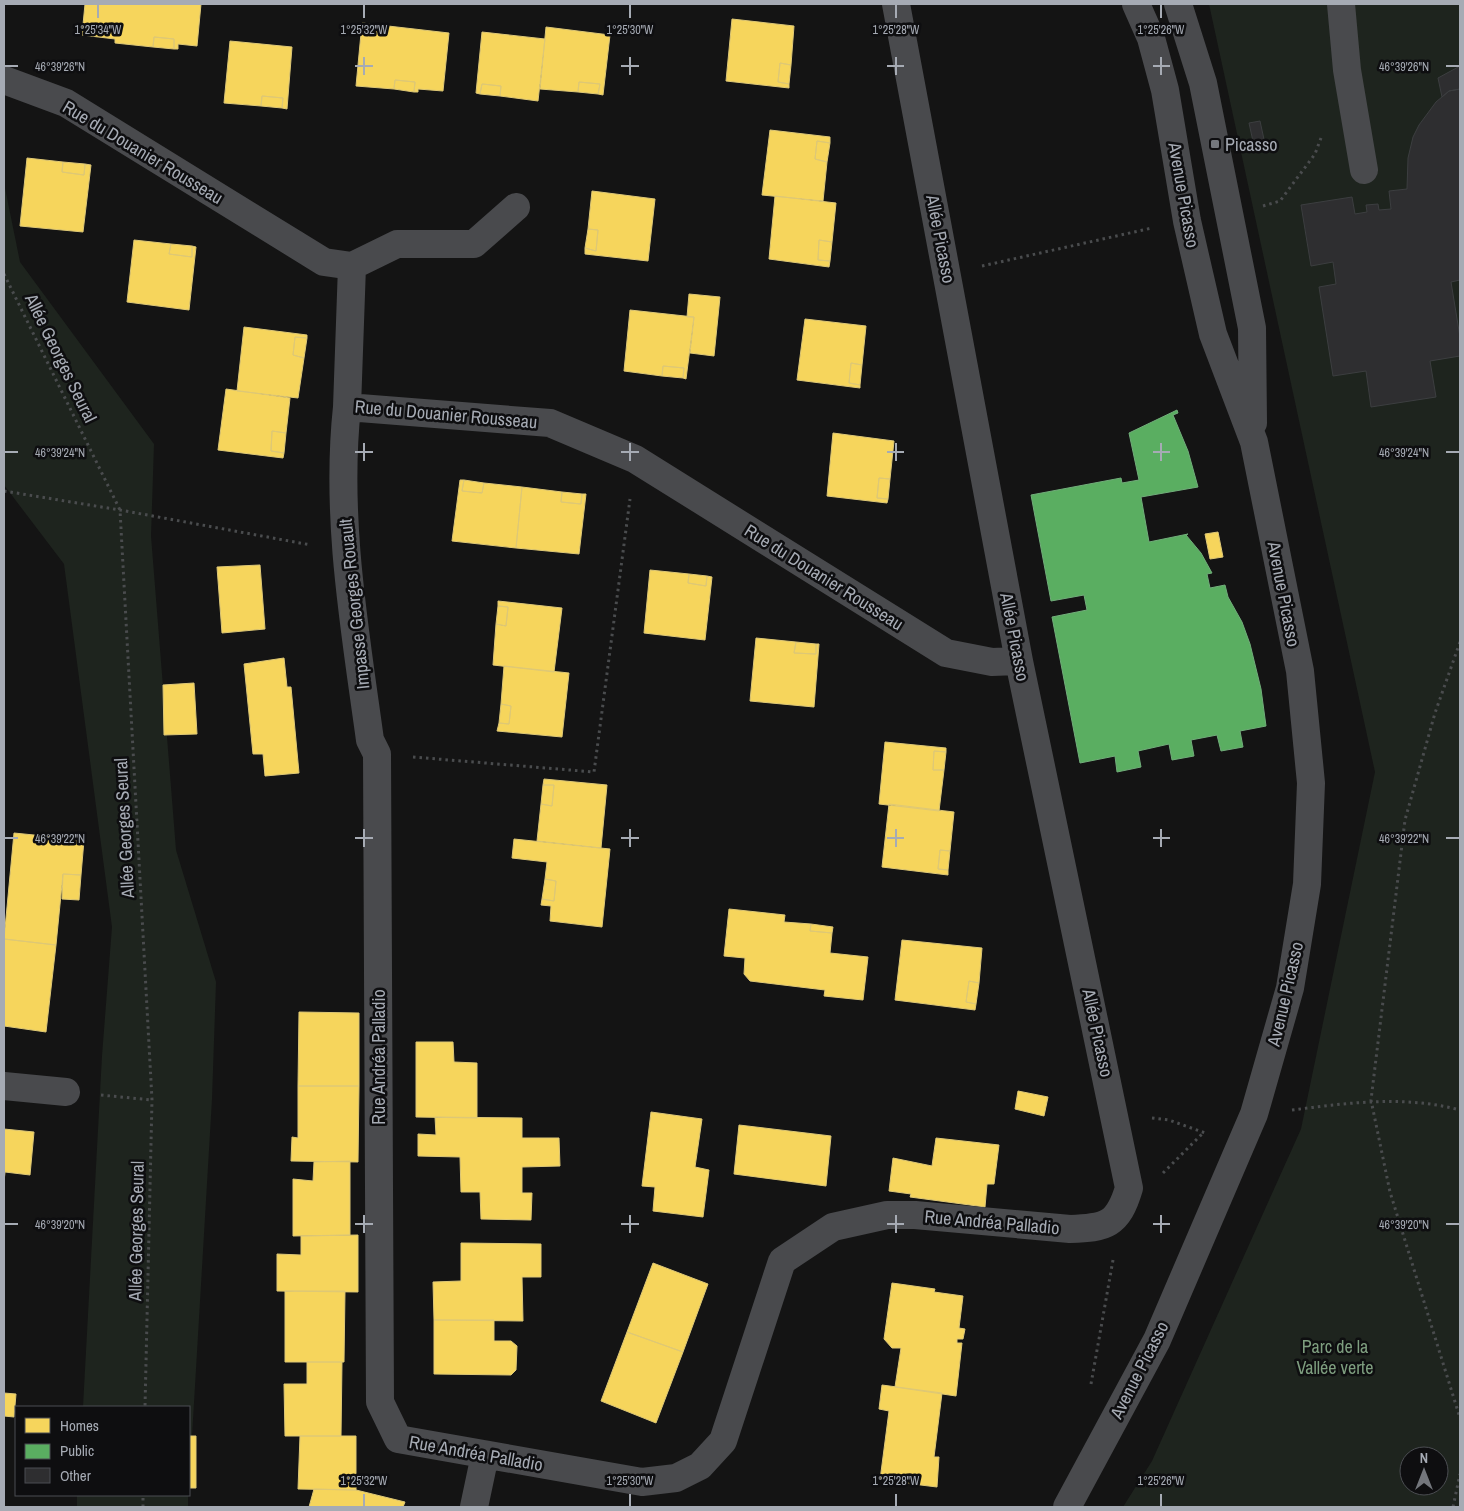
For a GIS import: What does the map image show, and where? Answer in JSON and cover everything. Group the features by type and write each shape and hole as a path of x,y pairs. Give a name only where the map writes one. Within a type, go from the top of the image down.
{"street":[{"name":"Allée Picasso","path":"896,4 1019,661 1129,1188"},
{"name":"Avenue Picasso","path":"1067,1507 1157,1340 1239,1145 1254,1114 1290,988 1307,884 1311,783 1300,671 1254,442 1213,334 1187,221 1165,90 1151,38 1136,4"},
{"name":"Avenue Picasso","path":"1178,4 1203,83 1252,328 1254,442"},
{"path":"1341,4 1346,70 1364,170"},
{"name":"Rue du Douanier Rousseau","path":"4,80 66,103 324,262 352,266 347,407 550,423 635,459 946,654 992,662 1019,661"},
{"path":"352,266 397,244 474,244 516,207"},
{"name":"Impasse Georges Rouault","path":"347,407 342,448 345,551 373,747"},
{"name":"Rue Andréa Palladio","path":"373,747 380,1402 398,1439 642,1482 676,1478 700,1466 723,1441 782,1261 833,1227 887,1215 915,1215 1070,1229 1091,1228 1106,1223"},
{"path":"4,1086 66,1092"},
{"path":"1106,1223 1118,1216 1129,1188"},
{"path":"474,1507 485,1454"}],"path":[{"name":"Allée Georges Seural","path":"4,274 120,510 152,1100 145,1406"},
{"path":"373,747 594,772 635,459"},
{"path":"4,491 345,551"},
{"path":"1460,642 1435,712 1405,820 1371,1100 1390,1192 1460,1418"},
{"path":"66,1092 152,1100"},
{"path":"1254,1114 1371,1100 1410,1102 1460,1110"},
{"path":"1114,1113 1169,1120 1239,1145"},
{"path":"1129,1188 1154,1181 1204,1132"},
{"path":"1090,1385 1114,1252 1106,1223"},
{"path":"1453,1507 1460,1474"}],"green space":[{"name":"Parc de la Vallée verte","path":"1209,4 1460,4 1460,1507 1123,1507 1152,1461 1301,1129 1375,772"},
{"path":"4,183 20,262 154,444 151,536 176,850 216,982 212,1099 190,1470 190,1406 83,1406 102,1056 112,927 64,564 4,485"},
{"path":"77,1496 188,1496 188,1507 77,1507"}],"building: Homes":[{"path":"85,4 201,4 197,46 178,44 178,49 174,49 174,39 154,37 153,47 115,43 115,39 82,35"},
{"path":"732,19 794,26 791,65 780,63 778,82 789,84 789,88 726,81"},
{"path":"362,23 449,33 443,91 418,89 418,92 414,92 415,82 395,80 394,89 356,86"},
{"path":"546,27 610,35 603,95 598,94 600,84 579,82 578,92 540,89"},
{"path":"482,32 545,39 538,101 500,96 501,86 482,84 480,94 476,93"},
{"path":"154,37 174,39 174,49 153,47"},
{"path":"230,41 292,47 287,109 282,108 283,98 262,96 261,106 224,103"},
{"path":"780,63 791,65 789,84 778,82"},
{"path":"395,80 415,82 414,92 394,89"},
{"path":"579,82 600,84 598,94 578,92"},
{"path":"482,84 501,86 500,96 480,94"},
{"path":"262,96 283,98 282,108 261,106"},
{"path":"770,130 830,137 830,143 817,141 815,159 827,162 823,201 762,195"},
{"path":"817,141 830,143 827,162 815,159"},
{"path":"27,158 63,162 62,172 84,175 85,164 91,165 83,232 20,226"},
{"path":"63,162 85,164 84,175 62,172"},
{"path":"592,191 655,199 648,261 585,254 585,248 596,251 598,230 588,229"},
{"path":"775,196 836,203 832,242 819,240 818,260 830,261 829,267 769,259"},
{"path":"588,229 598,230 596,251 585,248"},
{"path":"134,240 171,244 169,254 192,257 192,246 196,247 189,310 127,302"},
{"path":"819,240 832,242 830,261 818,260"},
{"path":"171,244 192,246 192,257 169,254"},
{"path":"689,294 720,297 714,356 690,353 694,317 687,317"},
{"path":"630,310 694,317 686,379 683,378 684,368 663,366 662,376 624,371"},
{"path":"805,319 866,326 862,365 851,363 849,383 860,385 860,388 797,380"},
{"path":"244,327 307,335 307,338 295,337 293,355 304,358 298,398 237,391"},
{"path":"295,337 307,338 304,358 293,355"},
{"path":"851,363 862,365 860,385 849,383"},
{"path":"663,366 684,368 683,378 662,376"},
{"path":"226,389 290,398 286,433 272,431 271,451 284,453 283,458 218,450"},
{"path":"272,431 286,433 284,453 271,451"},
{"path":"833,433 894,441 890,479 879,478 877,498 888,499 887,503 827,496"},
{"path":"879,478 890,479 888,499 877,498"},
{"path":"460,480 464,480 462,491 482,493 484,483 522,487 516,548 452,541"},
{"path":"464,480 484,483 482,493 462,491"},
{"path":"522,487 562,492 561,502 581,504 582,494 586,494 579,554 516,548"},
{"path":"562,492 582,494 581,504 561,502"},
{"path":"1218,532 1223,557 1210,559 1205,534"},
{"path":"260,565 265,629 222,633 217,567"},
{"path":"650,570 689,574 688,583 706,586 707,576 712,577 705,640 644,633"},
{"path":"689,574 707,576 706,586 688,583"},
{"path":"498,601 562,608 554,672 493,665 496,624 506,626 508,607 498,606"},
{"path":"498,606 508,607 506,626 496,624"},
{"path":"756,638 796,642 794,653 816,654 816,644 819,644 814,707 750,701"},
{"path":"796,642 816,644 816,654 794,653"},
{"path":"284,658 287,687 291,687 299,773 265,776 263,754 253,754 244,664"},
{"path":"504,666 569,673 562,737 497,731 499,723 509,724 511,706 501,704"},
{"path":"194,683 197,734 164,735 163,685"},
{"path":"501,704 511,706 509,724 499,723"},
{"path":"885,742 946,748 946,752 934,751 933,770 944,770 939,811 879,804"},
{"path":"934,751 946,752 944,770 933,770"},
{"path":"544,779 607,785 601,848 537,841 541,804 552,806 554,785 543,785"},
{"path":"543,785 554,785 552,806 541,804"},
{"path":"889,804 954,812 950,851 940,850 938,869 948,870 948,875 882,867"},
{"path":"14,833 84,840 81,875 63,874 56,945 4,939"},
{"path":"514,839 610,849 602,927 550,921 551,906 541,905 542,899 554,901 556,881 545,879 547,862 512,858"},
{"path":"940,850 950,851 948,870 938,869"},
{"path":"63,874 81,875 79,900 62,899"},
{"path":"545,879 556,881 554,901 542,899"},
{"path":"729,909 785,915 784,922 811,924 810,931 832,933 830,953 868,957 863,1000 824,996 825,990 750,981 744,974 745,958 724,956"},
{"path":"811,924 833,927 832,933 810,931"},
{"path":"4,939 56,945 46,1032 4,1026"},
{"path":"902,940 982,948 979,983 969,981 966,1002 976,1004 975,1010 895,1000"},
{"path":"969,981 979,983 976,1004 966,1002"},
{"path":"299,1012 359,1013 359,1086 298,1086"},
{"path":"416,1042 453,1042 454,1062 477,1063 477,1118 416,1117"},
{"path":"298,1086 359,1086 358,1162 291,1161 292,1137 298,1138"},
{"path":"1018,1091 1048,1097 1044,1116 1015,1109"},
{"path":"651,1112 702,1119 695,1167 709,1170 703,1217 653,1211 655,1187 642,1186"},
{"path":"435,1117 522,1118 522,1138 559,1138 560,1166 522,1167 522,1193 532,1193 531,1220 481,1219 480,1192 461,1192 460,1157 418,1156 418,1134 436,1135"},
{"path":"739,1125 831,1136 826,1186 734,1174"},
{"path":"4,1129 34,1132 30,1175 5,1172 4,1182"},
{"path":"936,1138 999,1145 994,1184 987,1184 985,1207 910,1197 911,1194 889,1191 893,1158 932,1166"},
{"path":"350,1161 350,1235 293,1236 293,1179 313,1181 314,1162"},
{"path":"358,1235 358,1292 277,1291 277,1254 301,1255 301,1236"},
{"path":"461,1243 541,1244 541,1277 522,1277 523,1321 434,1320 433,1282 461,1281"},
{"path":"653,1263 708,1284 683,1352 627,1332"},
{"path":"892,1283 935,1289 934,1292 963,1296 959,1328 965,1329 963,1339 957,1339 957,1343 962,1343 956,1396 895,1387 901,1348 892,1348 884,1339"},
{"path":"285,1291 345,1291 344,1362 285,1362"},
{"path":"434,1320 494,1320 494,1341 511,1341 517,1346 516,1370 511,1375 434,1374"},
{"path":"627,1332 683,1352 656,1423 601,1401"},
{"path":"307,1362 342,1362 341,1436 285,1436 284,1384 307,1384"},
{"path":"882,1385 942,1393 934,1457 939,1457 937,1487 880,1480 889,1411 879,1409"},
{"path":"4,1393 16,1394 14,1417 4,1416"},
{"path":"190,1436 196,1436 196,1488 190,1488"},
{"path":"300,1436 356,1436 356,1490 298,1489"},
{"path":"314,1489 356,1490 405,1502 403,1507 309,1507"}],"building: Public":[{"path":"1177,410 1178,413 1173,415 1188,451 1198,487 1141,497 1149,542 1188,534 1186,535 1201,553 1212,573 1207,574 1210,588 1225,585 1228,597 1242,622 1250,644 1261,689 1266,726 1240,731 1243,747 1221,751 1217,735 1191,740 1194,756 1172,760 1169,744 1138,751 1141,767 1117,772 1115,756 1080,763 1052,617 1087,610 1084,595 1051,601 1031,495 1121,478 1122,483 1139,480 1129,433"}],"building: Other":[{"path":"1460,66 1460,89 1449,91 1442,97 1438,78"},
{"path":"1460,89 1460,280 1451,282 1460,337 1460,356 1430,361 1436,397 1371,407 1366,371 1333,376 1319,287 1336,284 1333,262 1311,266 1301,205 1352,197 1355,214 1367,212 1366,205 1378,204 1379,210 1391,209 1389,191 1407,189 1408,158 1413,137 1419,125 1436,102 1449,91"},
{"path":"1260,121 1265,144 1254,146 1249,123"}],"place":[{"name":"Picasso","path":"1215,144"}]}
